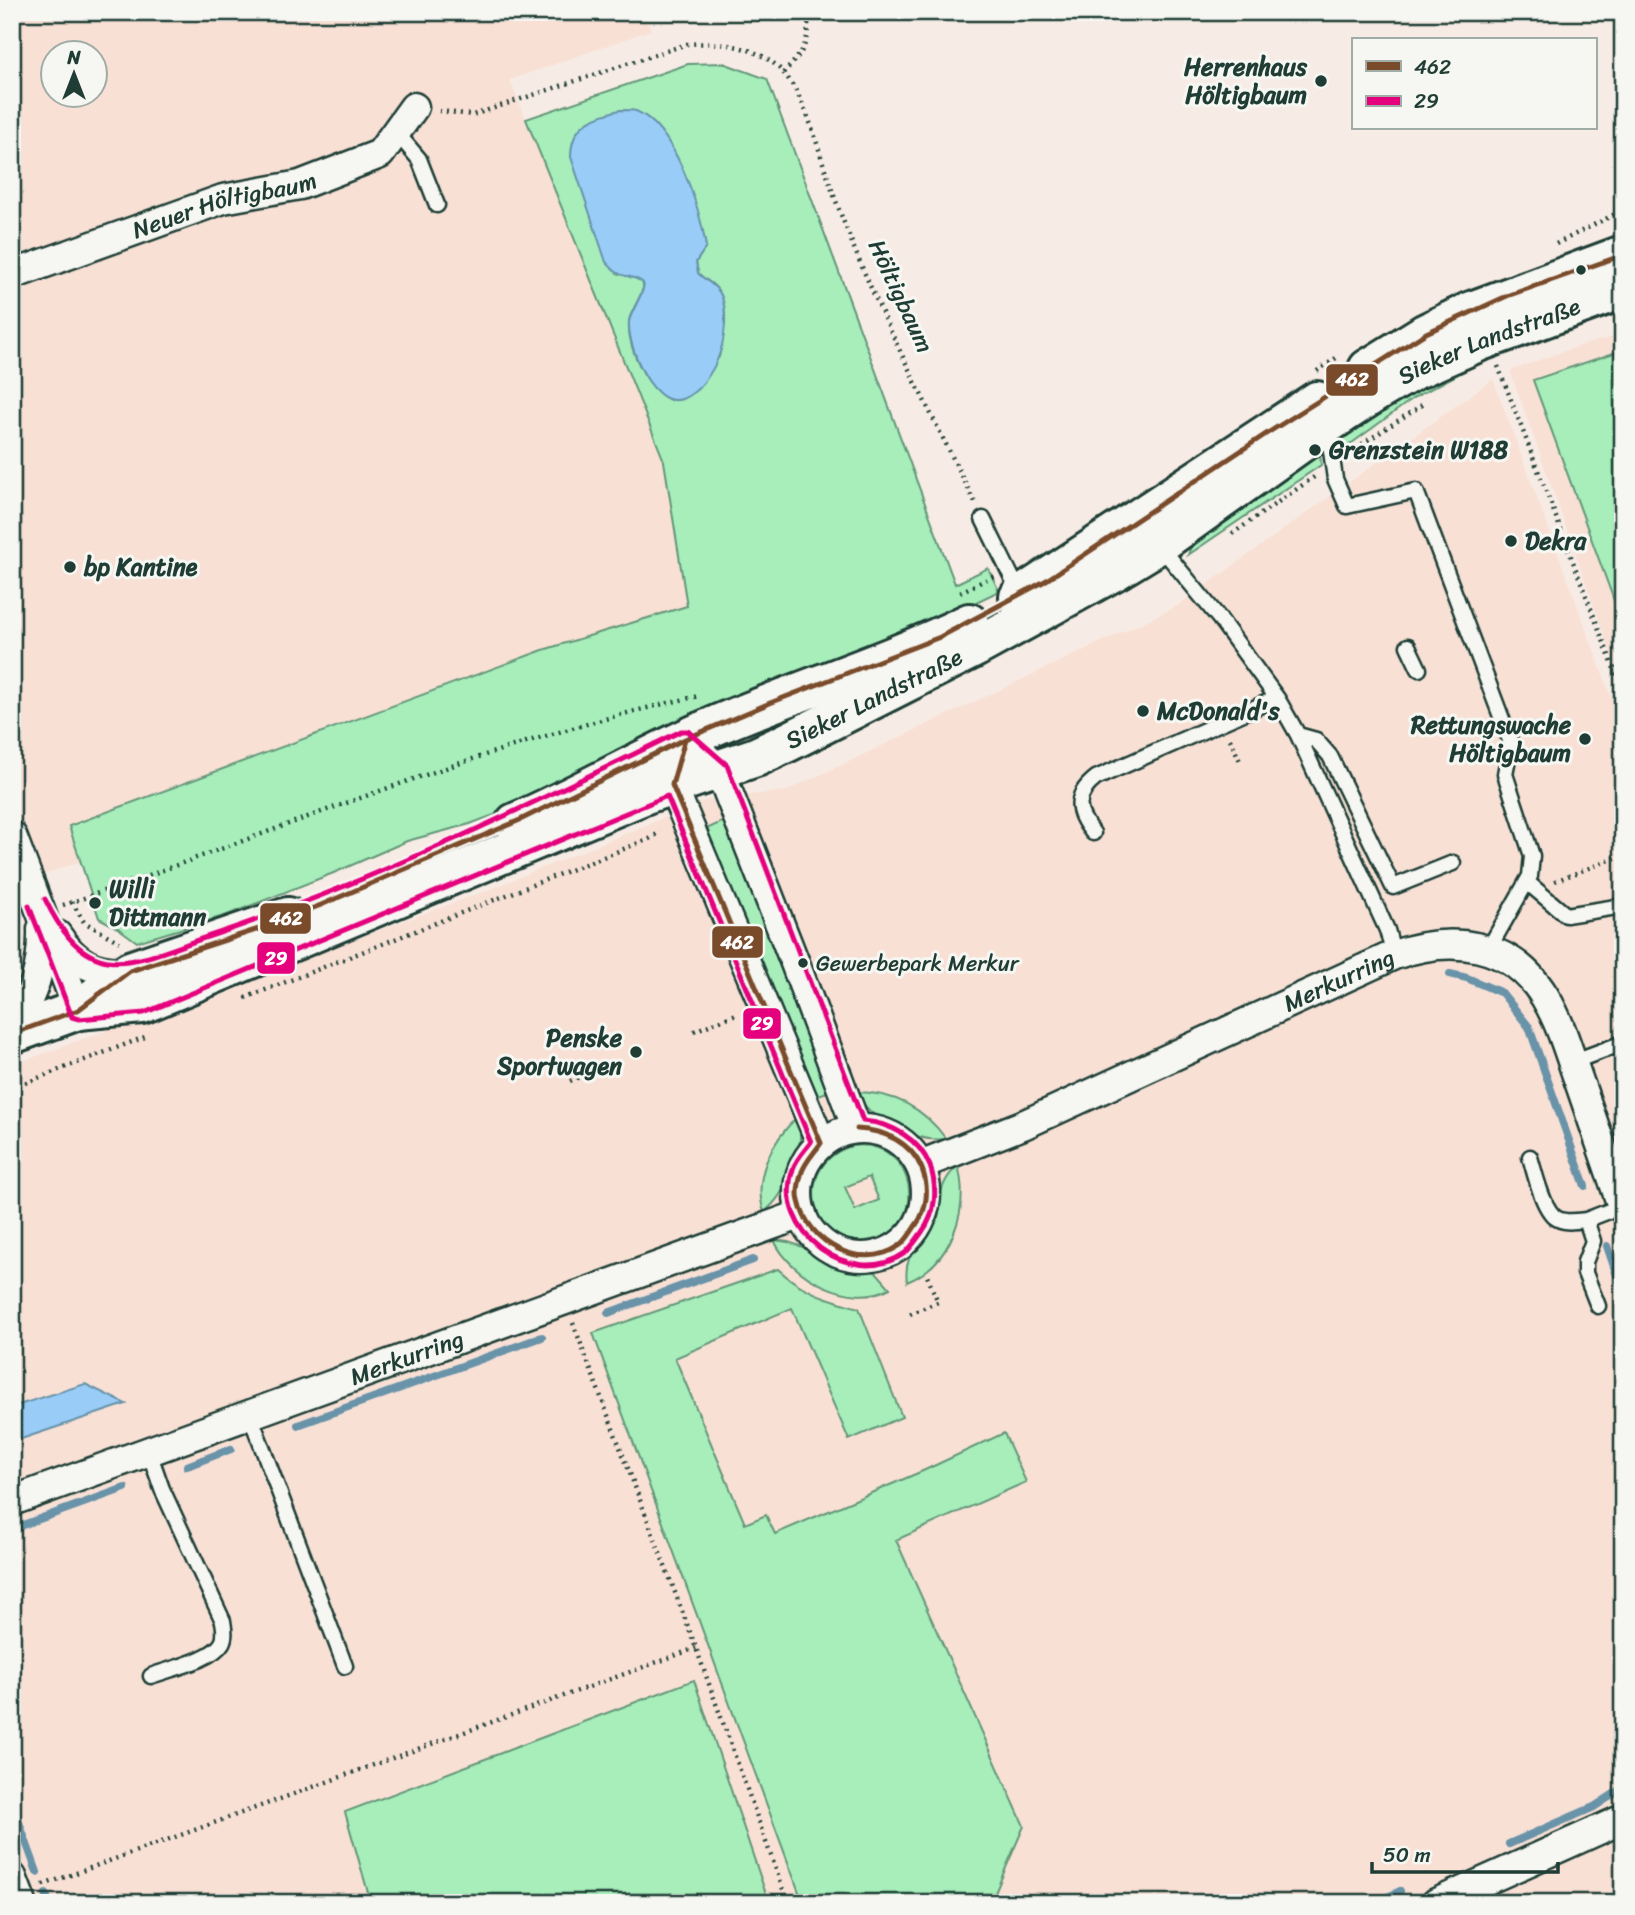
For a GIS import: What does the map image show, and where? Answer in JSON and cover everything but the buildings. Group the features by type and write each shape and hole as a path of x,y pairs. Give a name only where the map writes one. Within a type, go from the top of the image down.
{"main road":[{"name":"Sieker Landstraße","path":"12,1032 78,1010 142,1004 602,811 756,757 863,706 1049,608 1150,530 1426,333 1507,296 1623,256"},
{"name":"Sieker Landstraße","path":"78,1010 126,958 262,928 321,905 520,820 685,739 940,637 1021,596 1073,563 1150,530 1376,392 1446,355 1623,289"}],"street":[{"name":"Neuer Höltigbaum","path":"12,275 223,200 300,185 380,154 414,107"},
{"path":"821,1143 672,785 685,739 719,769 857,1129"},
{"path":"12,836 78,1010"},
{"path":"41,912 72,955 90,967 113,972 126,958"},
{"path":"12,1032 27,1004 40,969 43,954 41,912"},
{"name":"Merkurring","path":"920,1165 1023,1125 1394,955 1441,944 1473,945 1510,961 1538,986 1553,1013 1572,1062 1622,1208"},
{"path":"857,1129 878,1131 892,1136 908,1149 920,1165 926,1187 922,1216 905,1240 886,1252 862,1257 833,1250 814,1235 802,1214 798,1194 801,1173 821,1143 835,1135 857,1129"},
{"name":"Merkurring","path":"12,1500 566,1302 802,1214"},
{"path":"1436,1903 1623,1819"},
{"path":"12,1877 31,1894"}],"lane":[{"path":"396,132 419,159 438,205"},
{"path":"1327,424 1331,465 1347,506 1416,491 1511,743 1505,774 1532,856 1531,876 1488,950"},
{"path":"983,519 1021,596"},
{"path":"1150,530 1277,698 1298,735 1387,930 1394,955"},
{"path":"1408,646 1419,669"},
{"path":"1093,833 1080,810 1080,794 1087,785 1104,774 1277,698"},
{"path":"1298,735 1316,740 1330,756 1394,887 1453,863"},
{"path":"1527,882 1566,915 1623,906"},
{"path":"1572,1062 1623,1042"},
{"path":"1530,1157 1548,1211 1555,1219 1586,1220 1622,1208"},
{"path":"1586,1220 1593,1241 1585,1262 1585,1273 1598,1306"},
{"path":"250,1415 345,1666"},
{"path":"149,1452 162,1489 223,1621 225,1636 213,1653 150,1676"}],"path":[{"path":"414,107 473,115 687,44 722,43 747,49 773,63 783,73 806,46 808,12"},
{"name":"Höltigbaum","path":"783,73 811,124 834,199 874,296 983,519"},
{"path":"1548,248 1623,209"},
{"path":"1498,364 1623,692"},
{"path":"41,912 475,759 633,710 702,695"},
{"path":"241,999 661,832"},
{"path":"1527,882 1551,882 1623,855"},
{"path":"72,902 84,922 113,937 126,958"},
{"path":"694,1031 744,1011"},
{"path":"12,1088 152,1034"},
{"path":"570,1080 579,1077"},
{"path":"910,1314 939,1302 927,1276"},
{"path":"566,1302 788,1903"},
{"path":"31,1894 696,1648"}],"shaded area":[{"path":"12,12 644,12 651,30 510,80 664,461 687,606 543,650 70,826 81,861 12,887"},
{"path":"1623,334 1623,687 1510,371 1569,349"},
{"path":"1493,379 1623,728 1623,1903 12,1903 12,1065 488,890 707,800 786,791 1177,606"}],"green space":[{"path":"723,63 767,79 955,584 988,568 999,591 904,637 528,802 470,824 407,841 227,915 137,942 99,918 69,826 543,650 687,606 664,461 526,119 688,64","holes":["620,110 635,111 647,119 693,197 706,247 696,262 698,273 720,294 725,311 719,357 670,400 646,377 631,343 629,321 643,289 642,282 617,273"]},
{"path":"1514,348 1483,361 1415,397 1341,451 1344,436 1412,385"},
{"path":"1623,350 1623,625 1533,380"},
{"path":"1319,444 1321,465 1188,555 1194,538"},
{"path":"724,821 833,1090 813,1097 702,831"},
{"path":"855,1092 882,1095 906,1104 928,1119 946,1139 920,1137 894,1128 871,1112"},
{"path":"798,1116 800,1140 793,1168 780,1194 764,1212 761,1186 767,1160 780,1136"},
{"path":"852,1146 874,1147 891,1155 902,1169 908,1185 909,1203 903,1219 890,1232 871,1240 850,1240 834,1233 822,1221 815,1205 815,1187 820,1170 832,1156","holes":["869,1177 879,1200 855,1210 845,1187"]},
{"path":"958,1166 961,1200 954,1234 935,1262 922,1274 907,1282 906,1272 913,1250 927,1232 947,1179"},
{"path":"774,1240 806,1248 828,1262 869,1269 878,1274 890,1288 875,1294 858,1295 824,1286 794,1266 782,1254"},
{"path":"778,1269 806,1289 859,1308 902,1417 849,1440 792,1308 675,1358 745,1524 766,1515 775,1534 1004,1433 1026,1482 896,1540 1024,1826 992,1900 983,1903 803,1903 593,1333"},
{"path":"694,1680 769,1903 371,1903 345,1812"}],"water":[{"path":"620,110 636,111 650,120 674,151 691,191 703,231 706,247 696,262 698,273 716,288 723,302 724,335 714,366 695,391 678,400 660,394 648,380 638,361 629,322 644,286 638,279 618,273 606,262 571,157 575,137 585,124"},
{"path":"85,1384 126,1404 12,1442 12,1407"}],"waterway":[{"path":"1450,974 1502,993 1529,1027 1585,1186"},
{"path":"1607,1246 1623,1293"},
{"path":"608,1313 753,1260"},
{"path":"298,1425 542,1337"},
{"path":"187,1466 231,1449"},
{"path":"12,1531 125,1488"},
{"path":"1509,1844 1594,1807 1623,1788"},
{"path":"12,1803 37,1872"},
{"path":"1375,1903 1400,1891"},
{"path":"46,1894 49,1903"}],"transit line":[{"name":"462","path":"12,1034 78,1010 130,971 262,928 321,905 520,820 685,739 940,637 1045,581 1266,434 1426,333 1507,296 1623,255"},
{"name":"29","path":"29,906 72,1017 79,1019 144,1013 667,796 811,1142 794,1165 789,1192 794,1214 805,1233 820,1248 840,1259 862,1265 884,1263 907,1251 927,1225 933,1209 934,1183 930,1166 919,1148 912,1140 894,1129 863,1121 727,765 688,731 681,731 505,816 387,869 266,917 143,958 118,962 96,958 86,953 62,929 45,899"},
{"name":"462","path":"685,739 672,785 821,1143"},
{"name":"462","path":"821,1143 807,1162 800,1178 798,1198 804,1216 825,1241 838,1249 869,1256 884,1253 904,1242 920,1219 926,1198 924,1176 911,1152 896,1139 857,1129"}],"place":[{"name":"Herrenhaus Höltigbaum","path":"1321,81"},
{"name":"Grenzstein W188","path":"1315,450"},
{"name":"Dekra","path":"1511,541"},
{"name":"bp Kantine","path":"70,567"},
{"name":"McDonald's","path":"1143,711"},
{"name":"Rettungswache Höltigbaum","path":"1585,739"},
{"name":"Willi Dittmann","path":"95,903"},
{"name":"Gewerbepark Merkur","path":"803,963"},
{"name":"Penske Sportwagen","path":"636,1052"}]}
